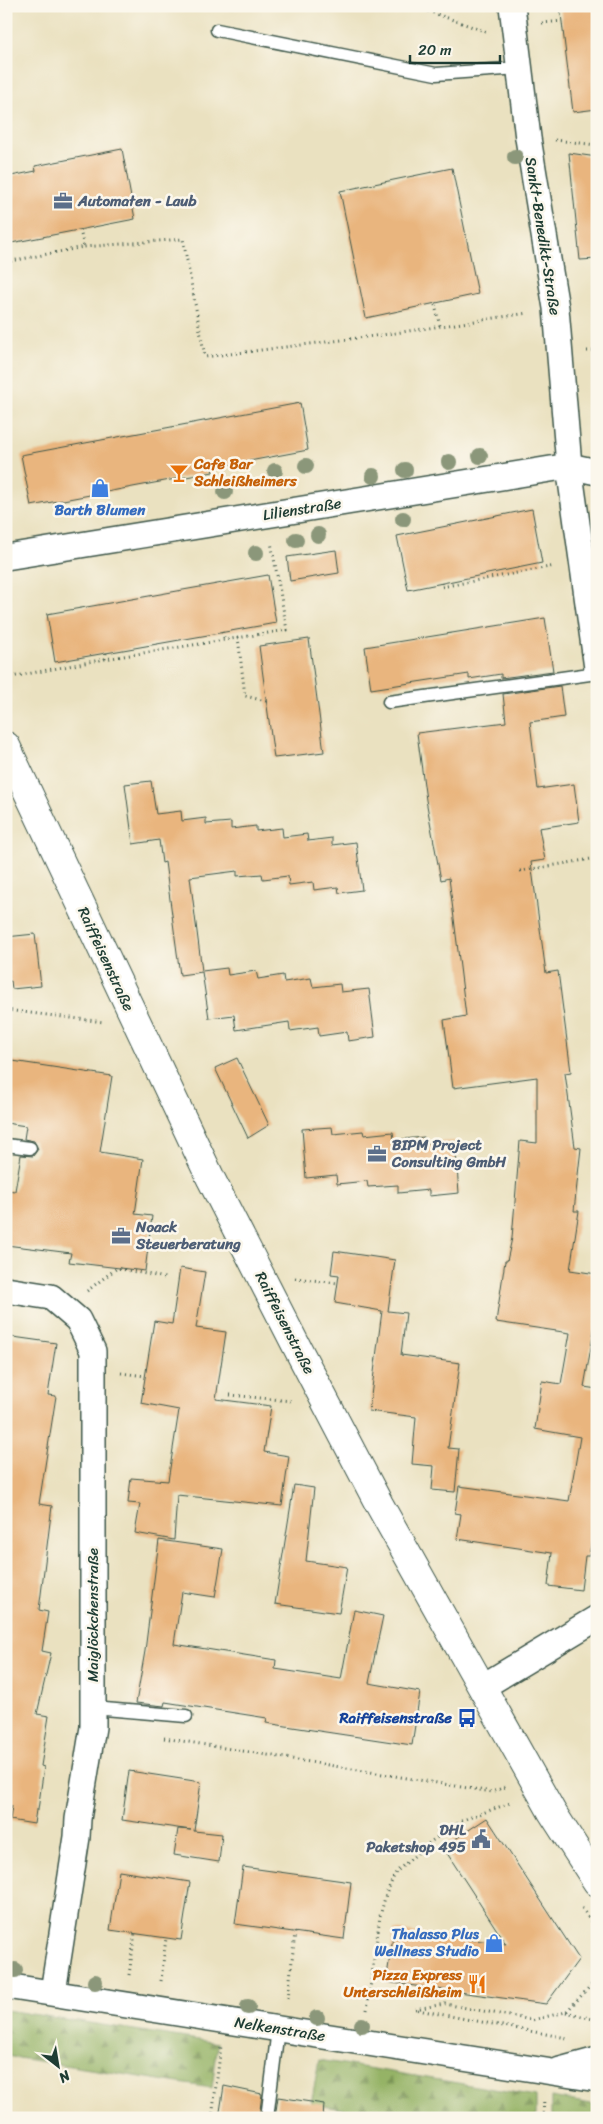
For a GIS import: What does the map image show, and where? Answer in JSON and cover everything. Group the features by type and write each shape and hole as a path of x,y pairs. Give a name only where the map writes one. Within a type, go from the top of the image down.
{"street":[{"name":"Sankt-Benedikt-Straße","path":"512,6 528,138 556,308 568,466 597,668"},
{"name":"Lilienstraße","path":"6,556 568,466 597,472"},
{"name":"Raiffeisenstraße","path":"6,746 222,1200 379,1504 552,1812 597,1882"},
{"name":"Maiglöckchenstraße","path":"6,1290 51,1297 78,1320 93,1352 93,1727 54,1992"},
{"path":"482,1687 597,1618"},
{"name":"Nelkenstraße","path":"6,1986 54,1992 278,2030 549,2080 597,2079"},
{"name":"Nelkenstraße","path":"549,2080 597,2060"}],"lane":[{"path":"217,30 436,74 520,68"},
{"path":"389,702 597,673"},
{"path":"6,1144 30,1148"},
{"path":"93,1708 186,1716"},
{"path":"266,2118 278,2030"}],"path":[{"path":"414,6 484,32 515,32"},
{"path":"528,138 597,145"},
{"path":"80,230 84,247"},
{"path":"6,262 84,247 183,239 205,357 382,335 556,308"},
{"path":"435,304 440,326"},
{"path":"6,678 105,659 287,630 267,515"},
{"path":"441,583 441,588 503,573 582,561"},
{"path":"222,632 225,640"},
{"path":"238,638 245,696 266,701"},
{"path":"105,659 106,653"},
{"path":"520,871 597,858"},
{"path":"6,1010 101,1022 109,1021"},
{"path":"64,1308 117,1268 165,1278"},
{"path":"289,1277 338,1283"},
{"path":"118,1372 145,1376"},
{"path":"230,1395 298,1402"},
{"path":"161,1738 492,1792 508,1786"},
{"path":"367,2010 380,1916 386,1894 396,1872 430,1842 463,1820 516,1801"},
{"path":"288,1998 295,1932"},
{"path":"129,1974 135,1933"},
{"path":"161,1982 166,1938"},
{"path":"566,2012 596,1981"},
{"path":"570,2039 415,2009 445,2004 532,2020 566,2012 597,2020"},
{"path":"212,2118 222,2037"},
{"path":"543,2118 549,2080"}],"green space":[{"path":"6,2010 218,2043 212,2088 6,2056"},
{"path":"319,2060 536,2096 536,2118 399,2118 311,2104"},
{"path":"551,2097 597,2105 597,2118 551,2118"}],"building":[{"path":"560,6 597,6 597,109 573,112"},
{"path":"122,149 135,219 6,244 6,177 36,171 35,166"},
{"path":"569,153 597,157 597,259 580,260"},
{"path":"452,168 478,294 366,318 340,191"},
{"path":"300,403 308,450 212,468 213,472 31,506 21,455"},
{"path":"532,509 542,563 408,590 397,536"},
{"path":"336,550 339,573 290,581 287,557"},
{"path":"268,575 276,623 55,662 47,614"},
{"path":"545,618 553,671 501,678 501,674 469,679 469,674 371,689 365,647"},
{"path":"309,639 324,752 274,758 259,646"},
{"path":"560,686 564,717 530,722 538,789 574,784 579,822 539,828 545,860 531,862 546,973 558,971 571,1072 565,1073 575,1147 581,1148 574,1211 579,1211 570,1270 597,1274 597,1313 584,1387 597,1389 597,1510 589,1556 585,1556 581,1590 548,1586 552,1553 457,1539 461,1514 455,1513 459,1486 569,1501 580,1437 535,1429 542,1381 561,1384 570,1333 496,1322 505,1261 507,1261 512,1238 520,1141 537,1143 537,1077 453,1088 444,1020 466,1016 449,878 441,880 426,800 417,733 506,722 503,694"},
{"path":"151,781 156,814 181,811 182,821 206,818 206,824 231,822 231,829 256,826 256,831 282,828 283,837 307,834 308,841 332,838 332,845 356,842 362,890 339,893 338,887 314,890 313,882 289,885 288,876 263,879 262,874 237,876 237,871 190,877 202,971 227,968 228,975 256,971 258,979 283,975 284,982 311,978 313,987 340,984 341,992 369,989 375,1037 348,1041 347,1032 319,1036 318,1027 290,1031 289,1022 236,1030 234,1015 209,1018 202,972 180,975 165,862 162,863 159,840 133,844 125,784"},
{"path":"35,934 41,986 12,989 11,981 6,982 6,937"},
{"path":"237,1058 269,1125 248,1138 215,1068"},
{"path":"6,1060 112,1076 100,1152 143,1159 135,1214 152,1216 145,1271 69,1262 71,1253 6,1245 6,1190 15,1191 21,1155 33,1156 38,1149 34,1141 24,1139 26,1126 6,1123"},
{"path":"332,1127 333,1134 363,1131 364,1135 393,1132 394,1140 424,1137 424,1143 455,1141 459,1193 429,1196 429,1190 398,1193 398,1185 368,1187 367,1181 337,1184 336,1175 306,1178 302,1129"},
{"path":"334,1251 395,1260 388,1311 406,1313 401,1355 460,1363 448,1448 459,1449 455,1492 432,1490 434,1466 412,1464 416,1417 369,1411 382,1311 335,1303 339,1275 331,1274"},
{"path":"180,1268 205,1272 196,1328 226,1332 216,1399 271,1406 264,1452 289,1456 282,1506 177,1495 174,1540 135,1533 140,1504 128,1503 131,1478 168,1481 179,1410 141,1403 154,1321 172,1324"},
{"path":"6,1336 56,1343 48,1395 56,1396 39,1504 52,1506 39,1610 48,1612 42,1651 51,1653 37,1714 49,1716 41,1766 44,1767 38,1810 36,1810 34,1824 10,1820 12,1806 6,1806"},
{"path":"294,1485 314,1488 306,1561 347,1567 339,1613 275,1604"},
{"path":"159,1540 223,1549 215,1597 182,1592 174,1644 276,1660 275,1669 341,1679 354,1610 383,1616 369,1683 420,1692 412,1745 266,1723 267,1718 165,1702 164,1706 136,1703 145,1651"},
{"path":"129,1771 201,1782 194,1831 222,1834 219,1862 174,1855 178,1829 191,1830 122,1820"},
{"path":"487,1818 579,1959 546,2004 386,1982 394,1930 506,1944 443,1847"},
{"path":"243,1867 351,1882 344,1939 235,1924"},
{"path":"119,1871 190,1882 181,1940 110,1930"},
{"path":"224,2086 262,2094 259,2118 219,2118"},
{"path":"278,2097 324,2104 323,2118 275,2118"}],"place":[{"name":"Automaten - Laub","path":"63,201"},
{"name":"Cafe Bar Schleißheimers","path":"179,473"},
{"name":"Barth Blumen","path":"100,488"},
{"name":"BIPM Project Consulting GmbH","path":"377,1154"},
{"name":"Noack Steuerberatung","path":"121,1236"},
{"name":"Raiffeisenstraße","path":"467,1718"},
{"name":"DHL Paketshop 495","path":"481,1839"},
{"name":"Thalasso Plus Wellness Studio","path":"494,1943"},
{"name":"Pizza Express Unterschleißheim","path":"477,1984"}]}
